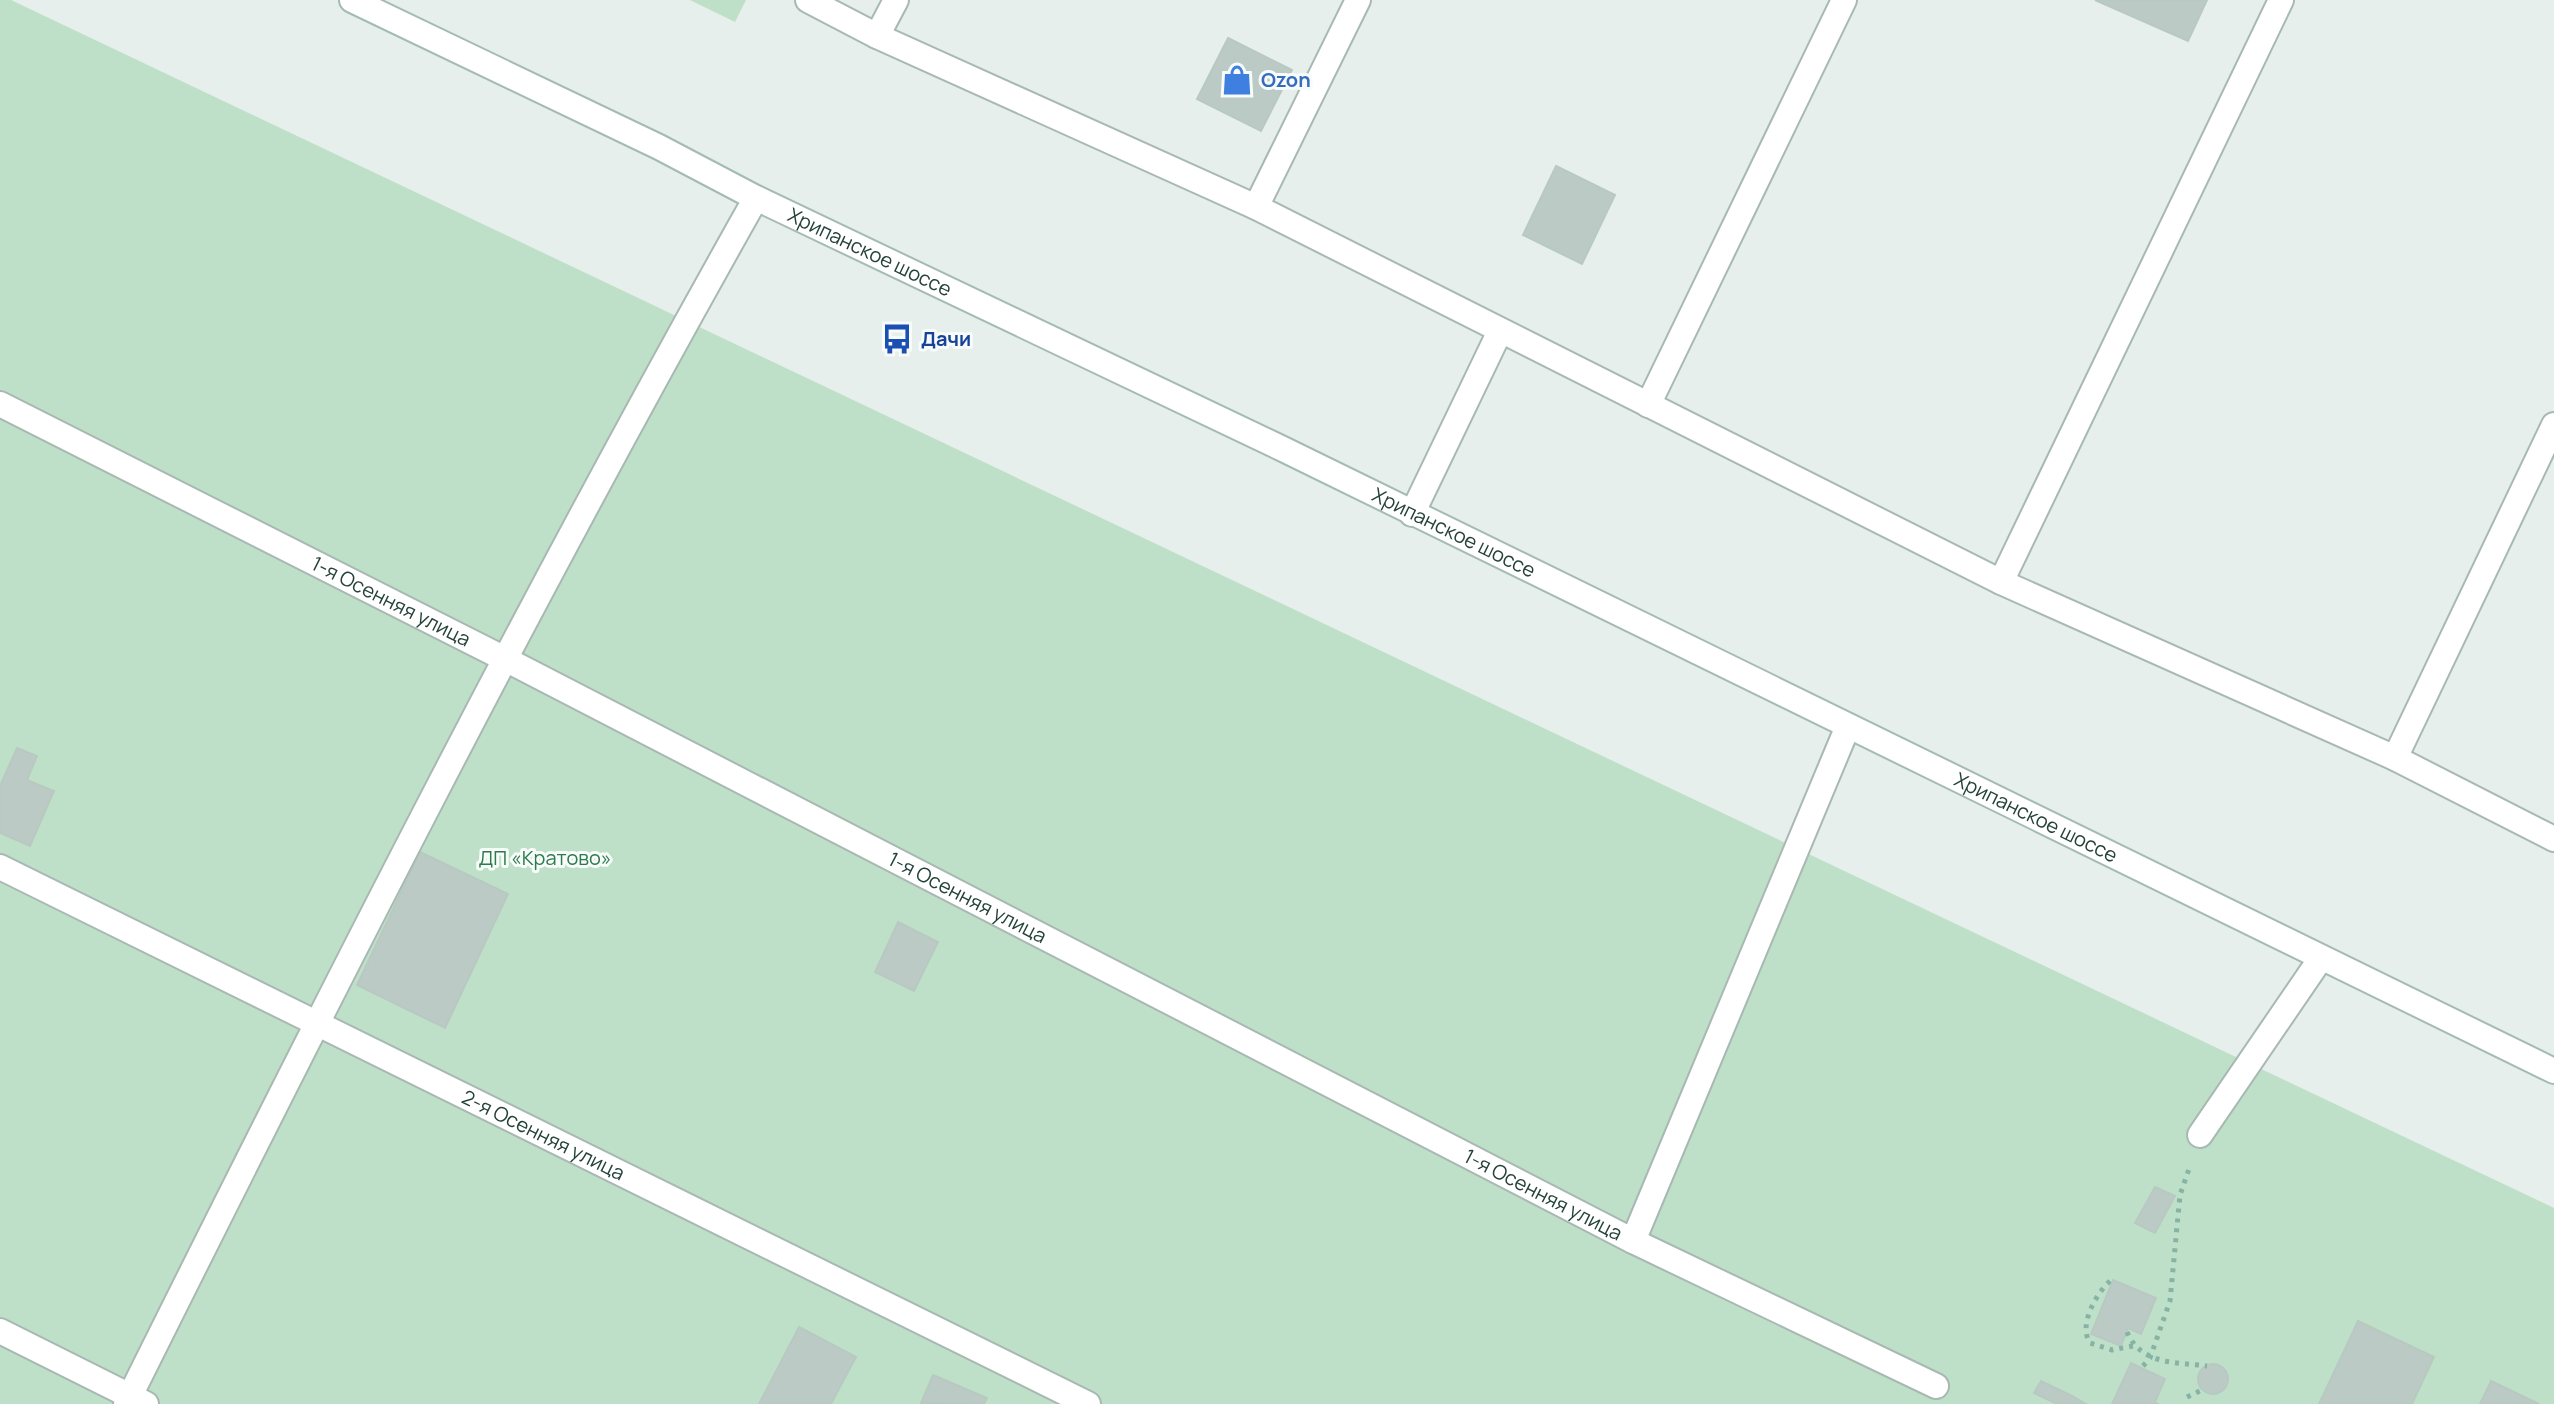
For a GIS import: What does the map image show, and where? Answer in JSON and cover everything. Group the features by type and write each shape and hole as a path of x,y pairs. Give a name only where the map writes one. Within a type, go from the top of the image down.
{"street":[{"name":"Хрипанское шоссе","path":"352,0 659,147 756,198 1285,450 2554,1071"},
{"path":"808,0 877,36 1256,207 2001,582 2395,758 2554,839"},
{"path":"877,36 896,0"},
{"path":"1256,207 1358,0"},
{"path":"1648,405 1844,0"},
{"path":"2001,582 2281,0"},
{"path":"0,1331 134,1401 316,1024 503,658 756,198"},
{"path":"1412,514 1500,331"},
{"name":"1-я Осенняя улица","path":"0,404 503,658 1633,1241 1936,1386"},
{"path":"2395,758 2554,425"},
{"path":"1633,1241 1848,726"},
{"name":"2-я Осенняя улица","path":"0,867 1088,1404"},
{"path":"2200,1135 2321,958"}],"path":[{"path":"2143,1366 2150,1358 2170,1301 2180,1195 2200,1135"},
{"path":"2110,1281 2097,1296 2086,1325 2086,1337 2090,1343 2112,1350 2133,1346"},
{"path":"2127,1332 2133,1346 2150,1358 2207,1366"},
{"path":"2187,1397 2202,1390"}],"green space":[{"name":"ДП «Кратово»","path":"0,0 11,0 2554,1208 2554,1404 0,1404"},
{"path":"690,0 746,0 735,22"}],"building":[{"path":"2095,0 2207,0 2188,41"},
{"path":"1228,38 1292,70 1261,131 1197,99"},
{"path":"1556,166 1615,195 1582,264 1523,235"},
{"path":"17,748 37,756 27,780 54,791 30,846 0,833 0,786"},
{"path":"420,852 508,894 445,1028 357,985"},
{"path":"898,922 938,942 914,991 875,972"},
{"path":"2155,1187 2175,1196 2155,1233 2135,1223"},
{"path":"2113,1280 2156,1298 2141,1334 2128,1328 2121,1346 2091,1334"},
{"path":"2358,1321 2434,1357 2412,1404 2319,1404"},
{"path":"799,1327 856,1357 831,1404 759,1404"},
{"path":"2131,1363 2165,1379 2155,1402 2158,1404 2112,1404"},
{"path":"2213,1364 2224,1368 2228,1379 2224,1390 2213,1394 2202,1390 2198,1379 2202,1368"},
{"path":"933,1375 987,1398 984,1404 921,1403"},
{"path":"2041,1381 2086,1404 2057,1404 2034,1393"},
{"path":"2491,1381 2539,1404 2480,1404"}],"place":[{"name":"Ozon","path":"1237,80"},
{"name":"Дачи","path":"897,339"}]}
